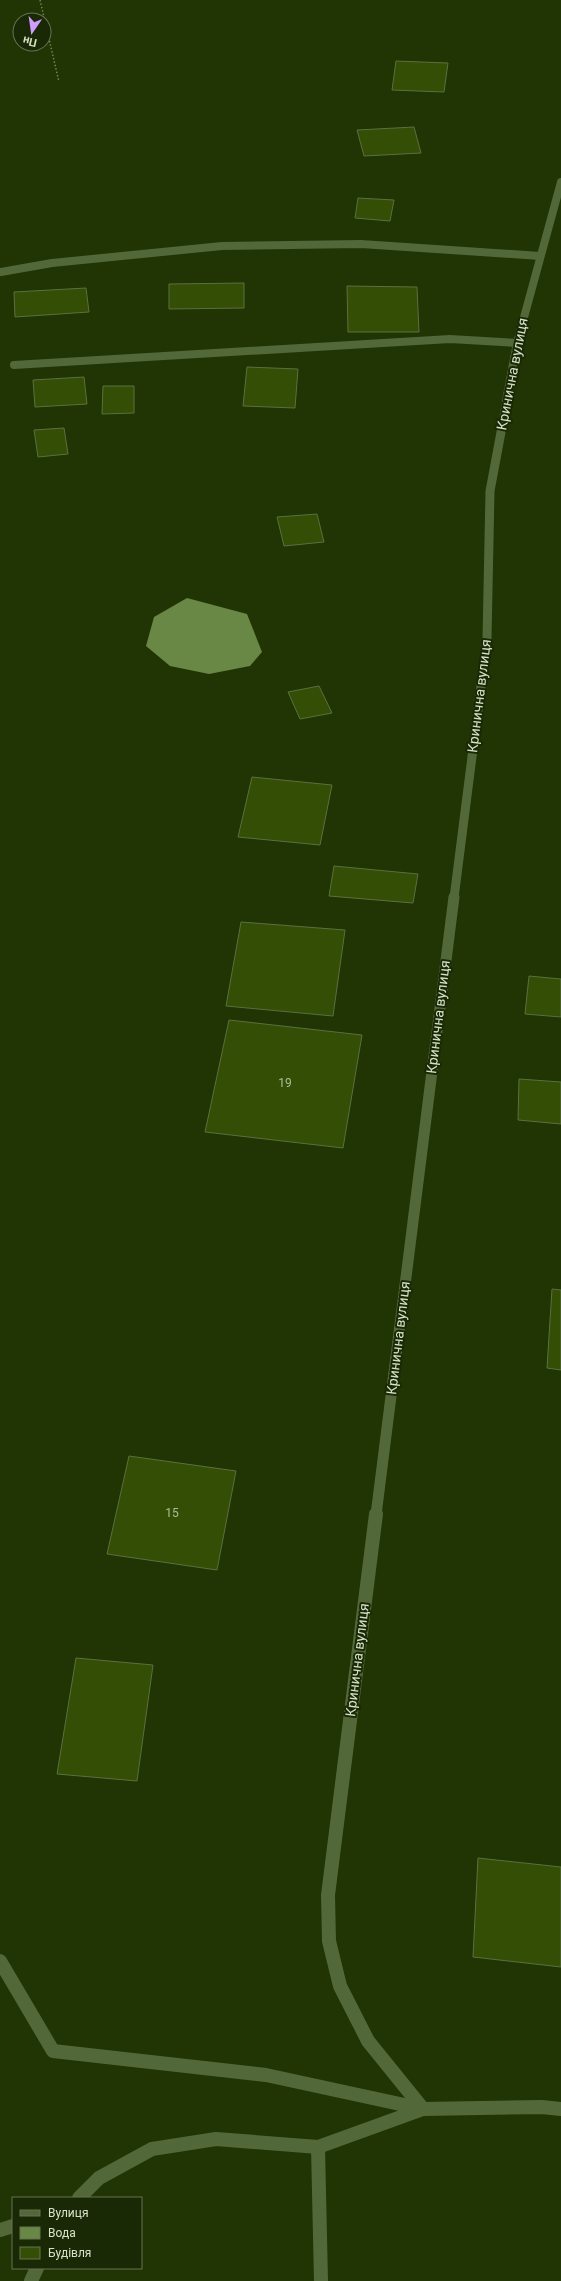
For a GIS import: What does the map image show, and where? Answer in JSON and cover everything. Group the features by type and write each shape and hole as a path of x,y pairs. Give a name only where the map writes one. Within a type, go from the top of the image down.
{"street":[{"name":"Кринична вулиця","path":"423,2109 368,2041 340,1986 329,1941 328,1894 487,639 490,491 517,343 561,182"},
{"path":"1,272 52,263 222,246 362,244 540,256"},
{"path":"14,366 450,339 517,343"},
{"path":"0,1961 53,2052 266,2075 423,2109 542,2107 561,2109"},
{"path":"80,2197 99,2178 152,2149 216,2140 318,2147 423,2109"},
{"path":"318,2147 321,2281"},
{"path":"0,2230 12,2226"},
{"path":"31,2281 37,2269"}],"path":[{"path":"40,0 59,82"}],"water":[{"path":"187,598 247,614 262,652 250,666 209,674 170,666 146,646 154,617"}],"building":[{"path":"396,61 448,63 444,92 392,90"},
{"path":"414,127 421,153 364,156 357,130"},
{"path":"358,198 394,200 390,221 355,218"},
{"path":"244,283 244,308 169,309 169,284"},
{"path":"347,286 417,287 419,332 348,332"},
{"path":"86,288 89,312 15,317 14,292"},
{"path":"247,367 298,369 295,408 243,406"},
{"path":"84,377 87,404 35,407 33,380"},
{"path":"103,386 134,386 134,413 102,414"},
{"path":"64,428 68,454 38,457 34,430"},
{"path":"317,514 324,542 284,546 277,517"},
{"path":"319,686 332,713 300,719 288,692"},
{"path":"252,777 332,785 320,845 238,837"},
{"path":"334,866 418,874 413,903 329,896"},
{"path":"241,922 345,930 333,1016 226,1006"},
{"path":"529,976 561,979 561,1017 525,1014"},
{"path":"229,1020 362,1035 343,1148 205,1132"},
{"path":"519,1079 561,1082 561,1124 518,1120"},
{"path":"552,1289 561,1290 561,1370 547,1368"},
{"path":"129,1456 236,1471 217,1570 107,1554"},
{"path":"76,1658 153,1665 137,1781 57,1774"},
{"path":"478,1858 561,1867 561,1967 473,1957"}]}
